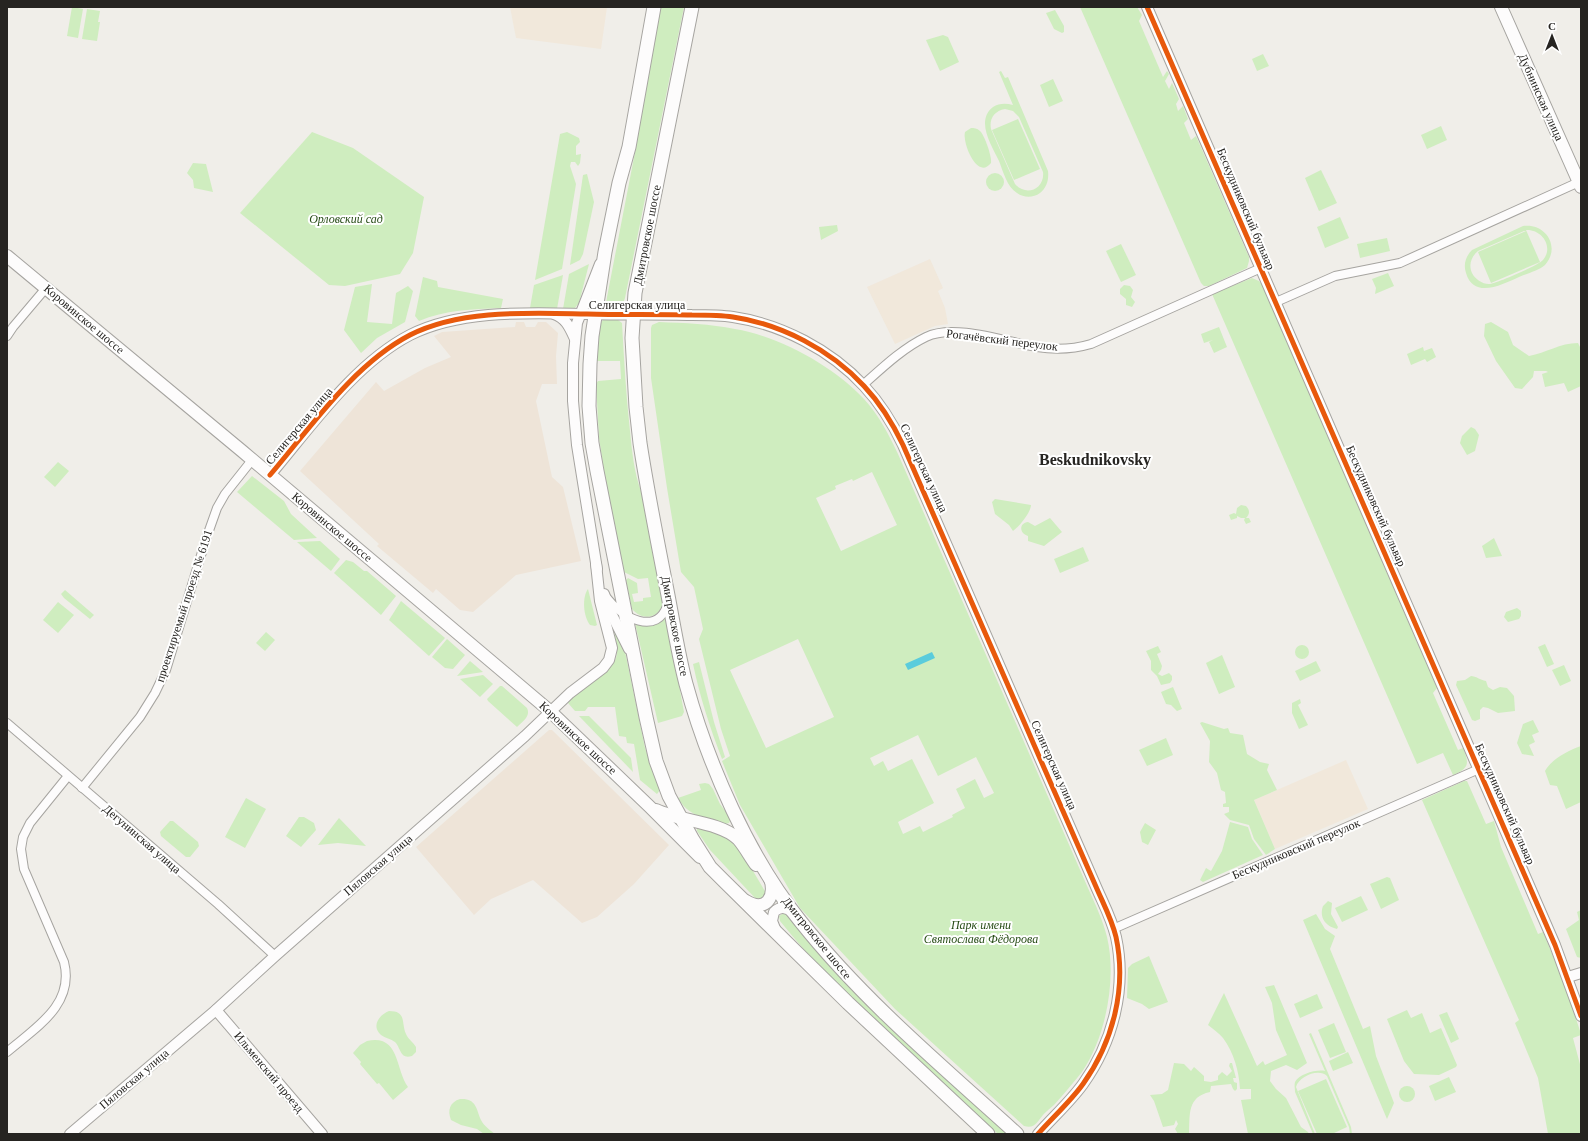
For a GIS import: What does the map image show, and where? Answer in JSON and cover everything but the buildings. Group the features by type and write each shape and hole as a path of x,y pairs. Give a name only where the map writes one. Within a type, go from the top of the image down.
{"main road":[{"name":"Дмитровское шоссе","path":"654,7 629,147 605,252 590,364 589,406 592,443 656,761 669,796 710,867 848,1003 988,1134"},
{"name":"Дмитровское шоссе","path":"692,7 639,270 633,314 632,338 636,407 640,443 684,675 702,736 732,806 771,884"},
{"name":"Дубнинская улица","path":"1501,7 1580,184"},
{"name":"Коровинское шоссе","path":"7,256 551,712 650,806 710,867"},
{"name":"Коровинское шоссе","path":"650,806 662,813 681,819"},
{"name":"Дмитровское шоссе","path":"681,819 716,827 731,834 742,845 771,884 837,965 875,1006 1017,1134"},
{"path":"746,901 753,905 763,905 769,900 771,884"}],"street":[{"name":"Бескудниковский бульвар","path":"1147,7 1479,769 1568,977 1581,1016"},
{"path":"1276,302 1335,276 1400,263 1580,184"},
{"path":"605,252 593,278 580,314 575,339 573,401 577,445 596,564 603,592 612,615 636,665"},
{"name":"Рогачёвский переулок","path":"863,385 912,345 927,336 940,332 951,331 1037,347 1062,348 1081,346 1097,341 1261,268"},
{"path":"7,336 12,327 46,288"},
{"path":"554,314 560,316 566,322 575,339"},
{"name":"Селигерская улица","path":"270,475 341,392 370,363 401,340 412,334 440,324 471,317 554,314 633,314 733,317 769,326 814,346 843,367 863,385 890,421 903,445 1097,889 1113,929 1119,960 1119,984 1114,1018 1109,1036 1096,1065 1082,1086 1038,1134"},
{"name":"проектируемый проезд № 6191","path":"82,788 140,717 155,693 166,670 217,508 225,494 252,460"},
{"name":"Пяловская улица","path":"70,1134 216,1010 551,712 570,693 603,668 612,655 610,638 600,601 596,564"},
{"path":"603,592 616,609 626,616 643,621 657,619 666,609 668,595"},
{"name":"Дегунинская улица","path":"7,723 218,904 275,956"},
{"name":"Бескудниковский переулок","path":"1113,929 1479,769"},
{"path":"7,1052 52,1012 60,1002 65,990 66,976 64,962 24,869 21,849 25,831 33,818 68,776"},
{"path":"779,934 773,924 772,914 779,908 783,908 790,910 795,914"},
{"path":"1568,977 1581,973"},
{"name":"Ильменский проезд","path":"216,1010 322,1134"}],"shaded area":[{"path":"510,7 607,7 601,49 516,38"},
{"path":"930,259 943,288 938,291 945,308 948,324 935,326 895,344 867,287"},
{"path":"516,322 524,322 526,327 535,327 538,322 546,322 558,333 556,356 557,384 542,384 536,401 552,477 563,487 581,561 516,575 473,612 460,610 436,589 433,593 377,546 379,544 300,471 376,382 384,391 425,368 451,357 434,336 442,332 515,327"},
{"path":"549,730 552,730 669,845 634,884 597,917 582,923 533,880 491,899 474,915 416,847"},
{"path":"1346,760 1368,809 1275,849 1254,800"}],"green space":[{"path":"72,7 83,9 78,38 67,36"},
{"path":"660,7 684,7 625,298 620,306 612,307 606,304 607,297 636,147"},
{"path":"1080,7 1137,7 1142,15 1139,21 1163,77 1167,71 1169,74 1165,81 1169,89 1172,83 1179,99 1176,104 1178,111 1183,106 1188,119 1184,123 1191,140 1196,136 1249,257 1247,268 1209,286 1204,286 1201,283"},
{"path":"87,9 100,11 97,41 82,39"},
{"path":"1055,10 1064,26 1064,32 1062,33 1054,29 1046,13"},
{"path":"943,35 948,37 959,62 940,71 926,40"},
{"path":"1263,54 1269,66 1257,71 1252,59"},
{"path":"1001,71 1005,78 1008,77 1048,171 1046,186 1040,193 1034,196 1023,196 1011,187 987,134 985,119 993,107 1003,104 1013,105 999,72","holes":["1005,109 1013,111 1019,117 1043,172 1041,183 1034,189 1024,190 1015,184 991,129 991,122 995,114"]},
{"path":"1053,79 1063,101 1049,107 1040,85"},
{"path":"1018,119 1040,169 1014,180 992,130"},
{"path":"1441,126 1447,140 1427,149 1421,135"},
{"path":"971,128 980,131 986,142 991,163 986,167 981,167 976,164 968,151 965,132"},
{"name":"Орловский сад","path":"312,132 353,148 424,197 413,253 400,274 345,286 329,285 240,213"},
{"path":"567,132 579,138 580,142 576,146 576,155 581,154 580,163 578,166 575,162 571,162 570,166 576,184 562,269 535,280 560,134"},
{"path":"193,163 206,164 213,192 194,188 193,180 187,173"},
{"path":"1321,170 1337,203 1319,211 1305,178"},
{"path":"991,173 999,173 1004,178 1002,189 999,191 991,191 986,186 986,178"},
{"path":"587,174 594,202 583,254 580,260 570,265 583,175"},
{"path":"1340,217 1349,238 1325,248 1317,227"},
{"path":"837,225 838,231 821,240 819,227"},
{"path":"1523,226 1538,228 1544,232 1549,238 1552,251 1550,258 1545,265 1539,269 1490,288 1475,286 1470,281 1466,273 1465,266 1468,255 1472,250","holes":["1526,230 1537,232 1545,240 1547,245 1546,255 1540,262","1526,231 1478,252 1491,283 1540,262 1508,278 1493,283 1486,284 1481,282 1473,275 1470,266 1472,258 1478,251"]},
{"path":"1387,238 1390,251 1360,258 1357,244"},
{"path":"1121,244 1136,275 1121,282 1106,251"},
{"path":"589,264 579,303 574,309 563,309 569,274"},
{"path":"1388,273 1394,286 1375,294 1376,288 1372,279"},
{"path":"563,275 557,309 530,308 534,285"},
{"path":"423,277 437,281 438,287 503,299 501,308 449,312 419,321 415,316"},
{"path":"1252,278 1259,281 1262,285 1437,688 1433,693 1458,750 1463,748 1467,764 1463,770 1453,775 1443,753 1417,764 1212,294"},
{"path":"372,284 367,322 392,324 396,293 408,286 413,291 405,322 377,338 361,353 344,330 355,287"},
{"path":"1124,285 1130,286 1133,290 1131,297 1135,302 1132,307 1126,305 1126,299 1120,294 1120,289"},
{"path":"603,320 618,320 622,323 627,404 634,461 663,603 658,612 654,615 645,617 636,613 632,609 626,580 628,578 637,583 638,593 632,594 634,602 643,601 643,598 651,597 648,578 638,579 624,572 599,438 596,384 598,381 621,379 620,361 596,361 599,325"},
{"name":"Парк имени Святослава Фёдорова","path":"659,322 726,327 770,338 788,346 822,365 852,387 879,418 898,454 1096,906 1107,937 1111,970 1110,989 1103,1025 1097,1042 1082,1072 1054,1105 1031,1127 1024,1126 895,1009 800,908 740,805 722,761 730,756 721,729 699,639 703,629 694,587 681,572 651,378 652,325","holes":["872,472 897,525 841,551 816,498 836,489 835,486 852,479 853,481","798,639 834,717 766,748 730,670","918,735 938,776 976,757 994,793 984,798 975,779 956,789 965,808 952,815 953,817 923,832 920,826 903,834 898,822 934,803 912,759 888,771 883,761 874,766 870,758"]},
{"path":"1491,322 1508,332 1513,345 1529,356 1559,346 1578,343 1581,349 1581,386 1568,392 1564,383 1545,387 1542,374 1548,372 1534,371 1533,377 1522,389 1515,388 1496,361 1484,336 1485,324"},
{"path":"1219,327 1227,347 1214,353 1209,342 1213,340 1204,343 1201,334"},
{"path":"1423,347 1424,351 1432,348 1436,357 1427,362 1425,359 1411,365 1407,354"},
{"path":"1471,427 1475,429 1479,435 1475,451 1467,455 1460,443 1462,436"},
{"path":"58,462 69,471 55,487 44,477"},
{"path":"252,476 284,501 291,514 317,538 294,540 237,492"},
{"path":"995,499 1031,505 1024,519 1013,531 1009,525 995,514 992,502"},
{"path":"1241,505 1246,506 1248,509 1249,514 1246,518 1249,518 1251,522 1246,524 1244,520 1245,518 1237,516 1237,518 1231,520 1229,515 1234,513 1236,514 1237,508"},
{"path":"1050,518 1062,532 1044,546 1028,541 1028,536 1023,533 1021,528 1023,524 1028,522 1035,526"},
{"path":"1494,538 1502,556 1486,558 1482,546"},
{"path":"320,541 340,559 331,571 297,542"},
{"path":"1083,547 1089,561 1060,573 1054,559"},
{"path":"346,560 353,562 364,571 367,571 396,596 381,615 334,573"},
{"path":"588,589 597,625 595,626 590,625 586,617 584,607 586,592"},
{"path":"65,590 94,615 90,619 64,598 61,594"},
{"path":"401,601 445,638 429,656 389,620"},
{"path":"58,602 74,615 58,633 43,620"},
{"path":"1517,608 1521,611 1521,616 1519,619 1508,622 1504,617 1506,612"},
{"path":"666,615 684,712 682,716 658,723 635,623"},
{"path":"613,627 624,648 645,748 660,790 657,794 640,780 634,744 627,743 626,737 619,736 615,707 588,707 585,711 575,711 568,703 569,700 608,668 616,658 617,646"},
{"path":"266,632 275,640 265,651 256,643"},
{"path":"447,639 465,655 453,669 445,668 432,657"},
{"path":"1545,644 1554,664 1547,667 1538,647"},
{"path":"1299,645 1305,645 1309,649 1309,655 1305,659 1299,659 1295,655 1295,649"},
{"path":"1158,646 1161,652 1157,654 1162,666 1158,674 1162,676 1169,673 1172,676 1170,683 1161,685 1157,676 1151,670 1151,661 1146,651"},
{"path":"1222,655 1235,687 1219,694 1206,663"},
{"path":"470,661 483,672 457,676"},
{"path":"1316,661 1321,671 1300,681 1295,671"},
{"path":"699,662 714,722 725,757 722,759 713,736 693,664"},
{"path":"1564,665 1571,681 1560,686 1552,670"},
{"path":"483,675 493,684 480,697 460,679"},
{"path":"1471,676 1486,681 1488,687 1493,690 1500,687 1507,688 1514,696 1515,711 1498,713 1483,707 1480,710 1480,719 1475,721 1472,720 1456,685 1457,681 1465,680"},
{"path":"500,686 502,686 527,708 527,716 517,727 487,699"},
{"path":"1173,687 1182,709 1177,711 1171,705 1166,704 1161,692"},
{"path":"1300,699 1301,703 1298,705 1308,725 1299,729 1292,713 1292,703"},
{"path":"579,716 589,716 631,758 633,772"},
{"path":"1533,720 1539,732 1532,735 1535,742 1529,745 1534,756 1522,754 1517,743 1523,724"},
{"path":"1202,722 1224,729 1228,728 1230,733 1243,735 1247,754 1260,762 1269,764 1267,770 1277,790 1254,800 1275,849 1266,855 1254,839 1249,825 1230,820 1224,814 1229,812 1229,807 1223,807 1223,804 1226,803 1225,792 1221,790 1217,773 1209,762 1210,741 1200,723"},
{"path":"1166,738 1173,755 1147,766 1139,750"},
{"path":"1581,746 1581,802 1566,809 1557,786 1550,785 1545,771 1560,756"},
{"path":"1467,781 1486,824 1494,821 1501,847 1538,934 1543,932 1565,985 1581,1034 1573,1038 1581,1068 1581,1134 1548,1134 1538,1078 1515,1023 1519,1020 1422,800"},
{"path":"699,784 709,784 713,789 720,804 729,816 729,823 725,824 698,816 687,809 678,798 701,790"},
{"path":"246,798 266,809 245,848 225,837"},
{"path":"299,817 304,817 314,823 316,830 301,847 286,836"},
{"path":"339,818 366,846 338,843 318,845"},
{"path":"170,821 173,821 198,842 199,846 190,857 186,857 161,836 160,832"},
{"path":"1230,822 1248,827 1252,839 1263,855 1203,882 1200,880 1206,868 1211,871 1222,851"},
{"path":"1145,823 1156,830 1148,845 1142,842 1140,832"},
{"path":"700,828 719,832 737,844 766,893 763,899 757,900 710,850 697,831 697,829"},
{"path":"1387,877 1390,878 1399,900 1381,909 1370,884"},
{"path":"1361,896 1368,910 1342,922 1335,908"},
{"path":"1328,901 1332,903 1331,914 1338,927 1337,929 1326,923 1322,914 1323,906"},
{"path":"1581,910 1581,958 1577,957 1566,929 1579,920 1577,912"},
{"path":"784,913 789,916 839,975 893,1030 1008,1134 998,1134 857,1005 804,950 780,921 779,916"},
{"path":"1316,914 1325,929 1335,936 1330,949 1363,1029 1370,1026 1376,1056 1394,1103 1387,1119 1303,920"},
{"path":"1149,956 1168,1002 1149,1009 1142,1004 1127,998 1128,968 1132,964"},
{"path":"1274,985 1307,1063 1297,1070 1286,1065 1271,1071 1270,1081 1286,1098 1301,1127 1309,1134 1248,1134 1241,1100 1251,1099 1251,1089 1240,1089 1237,1069 1227,1044 1216,1031 1208,1025 1224,993 1257,1066 1263,1061 1265,1065 1287,1055 1276,1030 1272,1003 1265,987"},
{"path":"1317,994 1323,1008 1300,1018 1294,1004"},
{"path":"1407,1010 1411,1018 1422,1013 1430,1033 1441,1028 1457,1065 1456,1067 1439,1075 1414,1074 1404,1061 1387,1019"},
{"path":"389,1011 399,1013 401,1015 406,1034 416,1047 416,1052 412,1056 408,1057 403,1055 395,1042 378,1032 376,1025 379,1018"},
{"path":"1447,1012 1459,1039 1451,1043 1439,1015"},
{"path":"1334,1023 1346,1052 1330,1058 1318,1030"},
{"path":"1311,1033 1351,1127 1352,1134 1350,1134 1349,1127 1327,1076 1319,1073 1310,1074 1301,1080 1296,1087 1315,1134 1313,1134 1295,1092 1295,1082 1304,1074 1313,1071 1325,1071 1309,1034"},
{"path":"378,1040 386,1043 395,1055 408,1087 393,1100 379,1083 377,1084 353,1053 360,1045 367,1041"},
{"path":"1348,1052 1353,1063 1333,1071 1329,1061"},
{"path":"1174,1063 1184,1064 1191,1071 1194,1067 1204,1076 1204,1081 1211,1082 1218,1080 1218,1076 1222,1072 1227,1076 1232,1071 1229,1066 1230,1063 1232,1063 1236,1078 1233,1078 1234,1082 1237,1083 1237,1089 1235,1091 1231,1084 1211,1086 1210,1092 1197,1098 1191,1107 1189,1134 1178,1134 1175,1129 1178,1124 1176,1120 1174,1125 1163,1127 1154,1101 1150,1095 1162,1094 1168,1090"},
{"path":"1449,1077 1456,1092 1435,1101 1429,1086"},
{"path":"1326,1079 1347,1127 1332,1134 1317,1134 1298,1091"},
{"path":"1407,1086 1414,1091 1415,1094 1410,1101 1407,1102 1400,1097 1399,1094 1404,1087"},
{"path":"460,1099 469,1100 475,1105 482,1122 495,1134 484,1134 477,1129 461,1125 451,1120 449,1113 450,1107 454,1102"}],"water":[{"path":"932,652 935,658 908,670 905,664"}],"cycle path":[{"path":"1147,7 1555,945 1581,1016"},
{"path":"270,475 334,398 370,362 390,347 410,335 430,327 473,317 519,313 708,315 733,317 751,320 787,332 821,350 851,373 881,407 903,445 1108,913 1116,937 1120,976 1115,1014 1110,1032 1093,1068 1083,1084 1038,1134"}],"district":[{"name":"Beskudnikovsky","path":"1095,459"}]}
